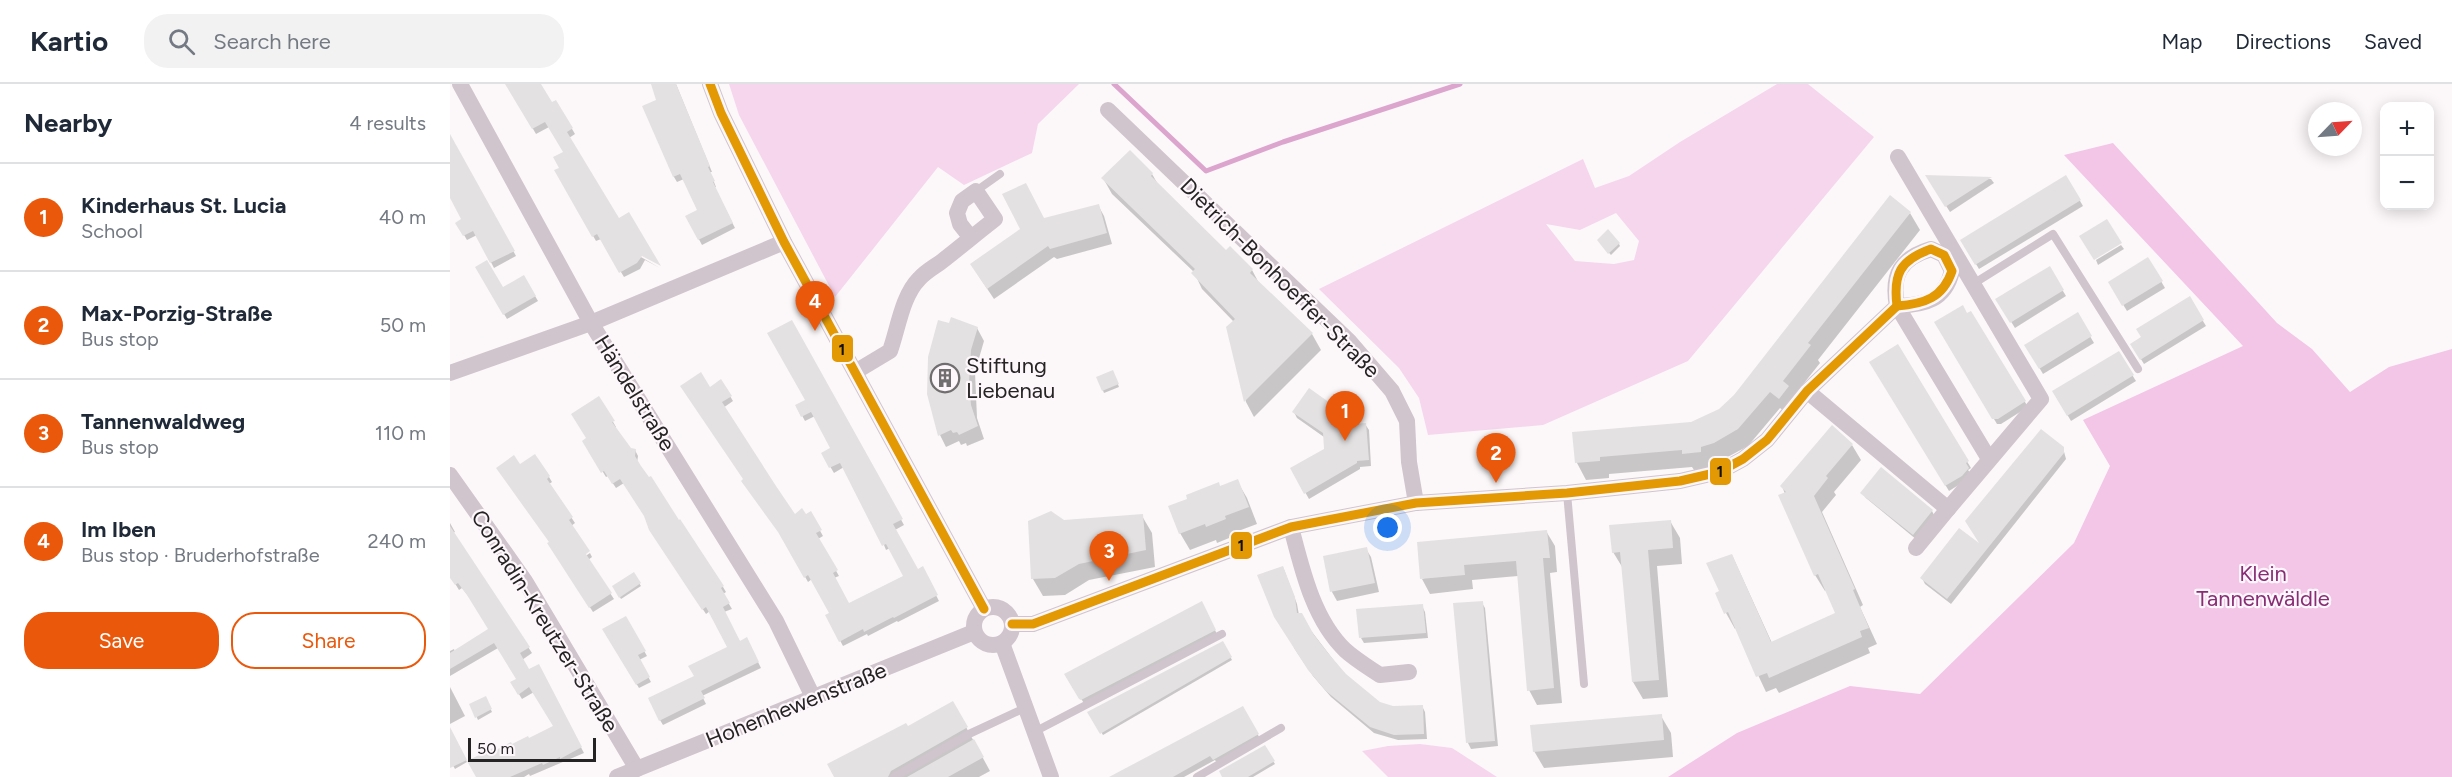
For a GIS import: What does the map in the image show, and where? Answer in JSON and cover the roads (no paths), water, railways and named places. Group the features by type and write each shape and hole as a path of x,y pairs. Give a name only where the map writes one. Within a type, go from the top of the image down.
{"street":[{"name":"Händelstraße","path":"460,84 591,323 776,621 814,699"},
{"path":"710,84 726,124 784,242 984,609"},
{"name":"Dietrich-Bonhoeffer-Straße","path":"1108,110 1349,341 1392,391 1407,421 1409,462 1416,503"},
{"path":"1898,157 1958,270"},
{"path":"855,372 890,351 909,294 919,278 971,238 995,219 976,191 962,201 957,213 960,224 971,238"},
{"path":"450,373 591,323 784,242"},
{"path":"1916,548 2041,399 1972,284 1944,255 1931,249 1915,254 1905,261 1898,275 1894,291 1897,306 1989,459"},
{"path":"1012,624 1033,624 1291,527 1416,503 1568,493 1680,481 1719,472 1743,459 1767,440 1807,391 1897,306 1913,305 1939,294 1958,270"},
{"path":"1807,391 1948,509"},
{"name":"Conradin-Kreutzer-Straße","path":"450,475 525,581 637,769"},
{"path":"1291,527 1316,609 1344,649 1380,675 1409,672"},
{"path":"991,607 1005,611 1012,624 1012,632 1002,643 994,646 979,640 974,632 973,623 977,615 991,607"},
{"name":"Hohenhewenstraße","path":"617,777 814,699 974,632"},
{"path":"1002,643 1051,777"}],"lane":[{"path":"976,191 1000,174"},
{"path":"1972,284 2053,234 2138,369"},
{"path":"1568,493 1584,684"},
{"path":"1036,731 1222,634"},
{"path":"894,777 969,734 1027,707"},
{"path":"1197,777 1281,728"}],"waterway":[{"path":"1114,84 1206,171 1283,142 1460,84"}],"place":[{"name":"Im Iben","path":"815,331"},
{"name":"Stiftung Liebenau","path":"945,378"},
{"name":"Kinderhaus St. Lucia","path":"1345,441"},
{"name":"Max-Porzig-Straße","path":"1496,483"},
{"name":"Tannenwaldweg","path":"1109,581"}],"park label":[{"name":"Klein Tannenwäldle","path":"2263,586"}]}
